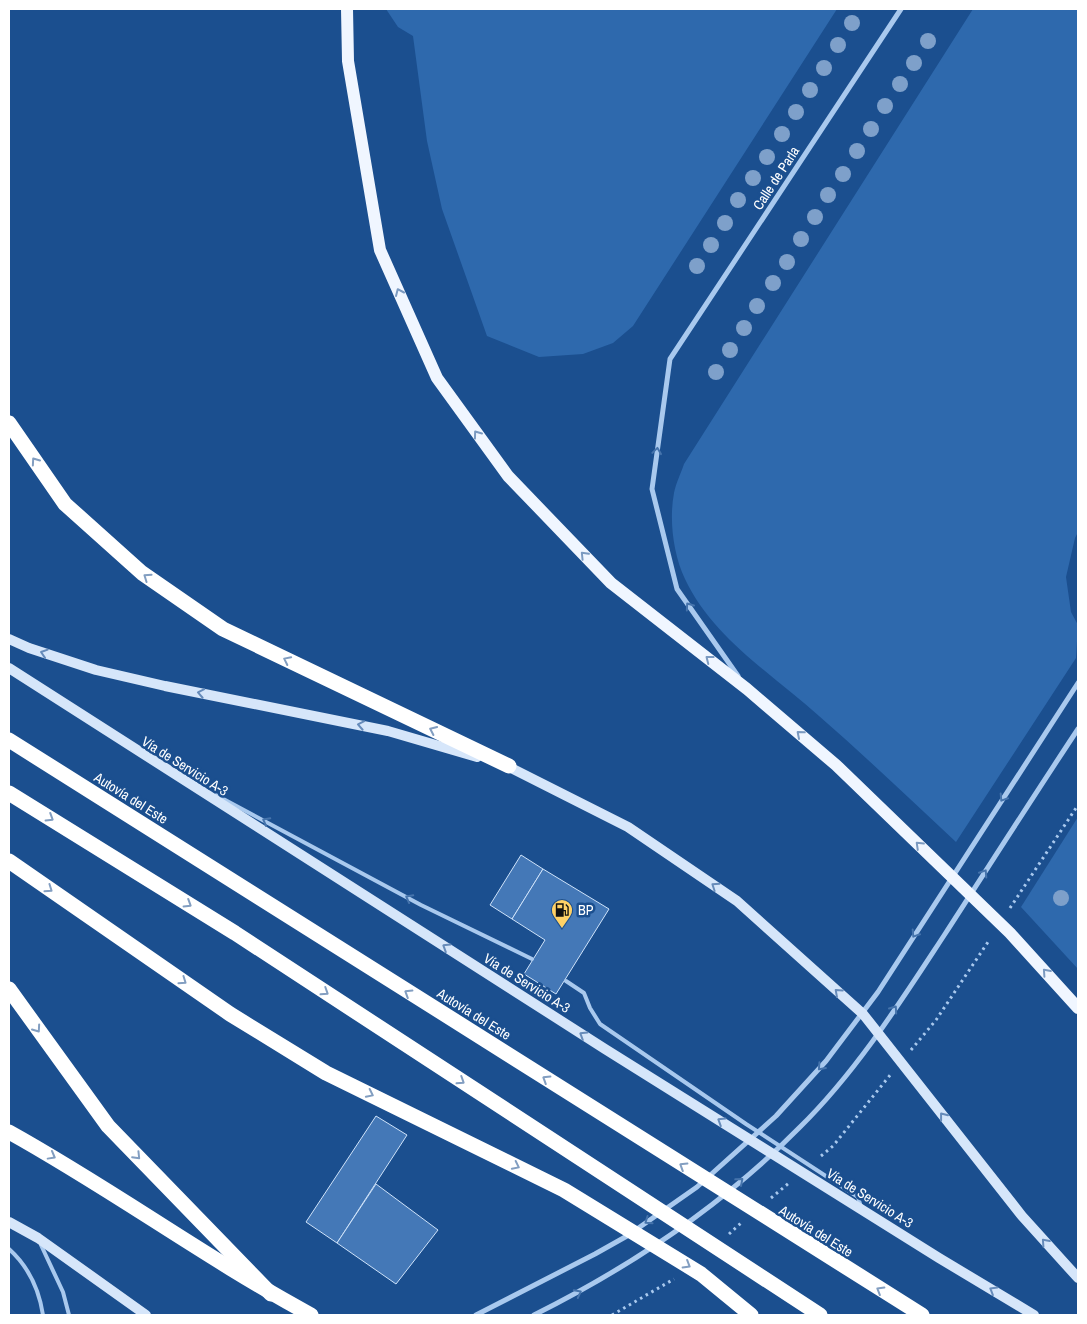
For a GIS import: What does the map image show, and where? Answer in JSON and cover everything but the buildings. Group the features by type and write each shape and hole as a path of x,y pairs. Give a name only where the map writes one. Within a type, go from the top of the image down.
{"highway":[{"path":"9,423 65,504 150,579 223,629 509,766"},
{"name":"Autovía del Este","path":"9,740 922,1315"},
{"path":"9,793 244,938 820,1315"},
{"path":"9,861 230,1014 326,1073 564,1190 701,1274 751,1315"},
{"path":"9,989 108,1126 271,1294"},
{"path":"9,1132 71,1166 271,1294 311,1315"}],"main road":[{"path":"347,9 348,61 380,250 436,378 508,476 611,583 747,689 850,779 1010,933 1078,1008"},
{"path":"9,639 29,648 96,670 165,686 388,731 509,766 628,827 737,901 863,1014 1022,1216 1078,1278"},
{"name":"Vía de Servicio A-3","path":"9,668 144,756 862,1209 1034,1315"},
{"path":"9,1222 38,1238 146,1315"}],"street":[{"name":"Calle de Parla","path":"747,689 677,589 652,489 670,359 901,9"},
{"path":"476,1315 626,1236 697,1187 776,1116 826,1062 878,992 1078,682"},
{"path":"534,1315 586,1289 634,1261 710,1207 801,1127 857,1062 919,973 1078,729"}],"lane":[{"path":"144,756 421,905 532,959"},
{"path":"566,981 584,993 590,1008 600,1024 746,1124 858,1196 862,1209"},
{"path":"38,1238 63,1292 69,1315"},
{"path":"9,1249 21,1260 39,1292 43,1315"}],"path":[{"path":"1007,912 1078,805"},
{"path":"906,1057 936,1020 991,937"},
{"path":"818,1159 833,1146 894,1072"},
{"path":"765,1204 795,1178"},
{"path":"727,1235 742,1223"},
{"path":"612,1315 681,1274"}],"shaded area":[{"path":"386,9 837,9 633,326 613,343 583,354 539,357 487,336 442,209 427,141 413,36 398,27"},
{"path":"973,9 1078,9 1078,532 1066,577 1071,612 1078,625 1076,658 956,842 837,731 744,654 711,619 697,600 681,569 673,536 672,514 675,489 684,464"},
{"path":"1078,817 1078,969 1021,907"}],"place":[{"name":"BP","path":"562,929"}]}
